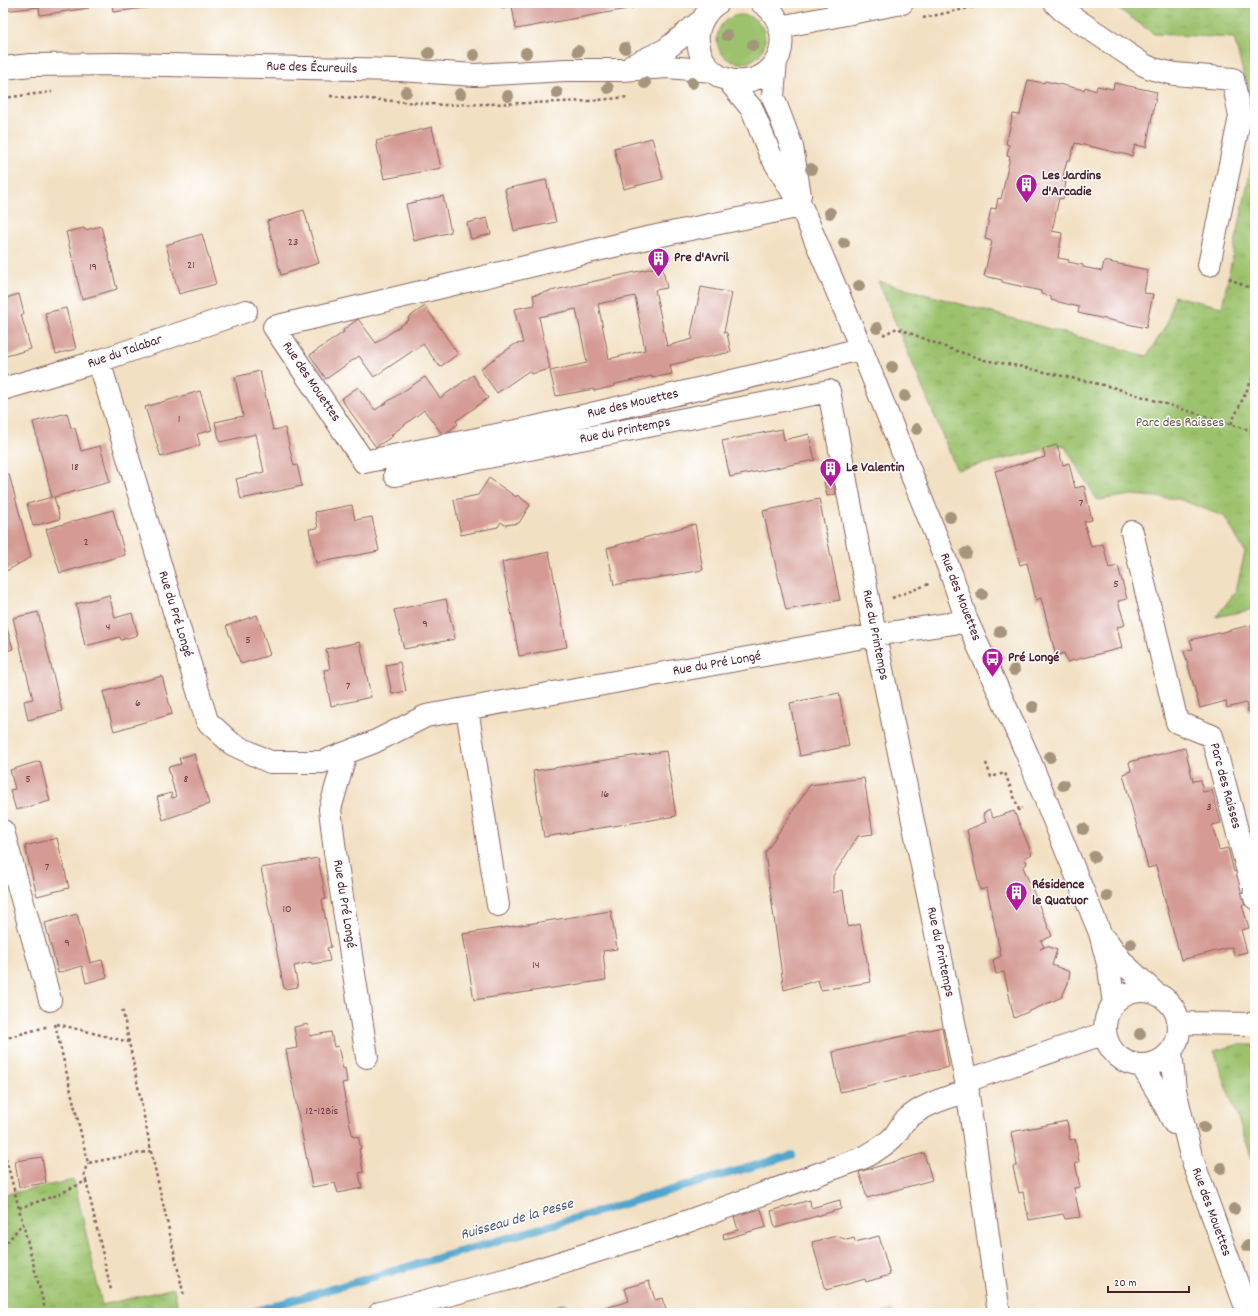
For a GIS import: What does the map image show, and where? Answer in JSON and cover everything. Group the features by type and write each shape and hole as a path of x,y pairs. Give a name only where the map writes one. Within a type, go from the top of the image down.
{"street":[{"path":"763,3 774,14 780,27 902,3"},
{"path":"1055,3 1062,10 1144,65 1170,73 1233,79 1240,117 1209,265"},
{"name":"Rue des Mouettes","path":"707,11 697,39 699,48 706,64 719,75 752,109 770,154 801,206 952,576 967,622 1024,747 1100,933 1109,968 1114,1004"},
{"name":"Rue des Écureuils","path":"621,70 664,50 707,11"},
{"name":"Rue des Mouettes","path":"780,27 782,42 776,61 772,97 792,146 801,206"},
{"name":"Rue des Écureuils","path":"3,68 31,65 125,64 400,70 475,75 565,70 621,70 668,67 719,75 734,81 743,81 758,78 776,61"},
{"name":"Rue des Mouettes","path":"801,206 647,238 274,327 364,462 536,427 813,362 860,348"},
{"name":"Rue du Talabar","path":"3,389 99,361 246,311"},
{"name":"Rue du Pré Longé","path":"99,361 207,721 232,744 270,762 322,762 374,742 426,716 875,635 967,622"},
{"name":"Rue du Printemps","path":"395,475 829,391 869,607 967,1086 999,1313"},
{"name":"Parc des Raisses","path":"1132,532 1177,722 1212,736 1255,898"},
{"path":"467,709 498,906"},
{"name":"Rue du Pré Longé","path":"346,753 330,809 367,1057"},
{"path":"3,831 50,1000"},
{"name":"Rue des Mouettes","path":"1100,933 1123,963 1154,992"},
{"path":"1140,991 1154,992 1166,999 1175,1009 1179,1023 1178,1038 1171,1052 1158,1062 1142,1066 1124,1061 1111,1049 1105,1033 1106,1017 1114,1004 1126,994 1140,991"},
{"path":"1179,1023 1255,1024"},
{"path":"380,1313 512,1278 669,1228 865,1157 884,1146 895,1135 905,1121 917,1111 940,1099 967,1086 1105,1033"},
{"name":"Rue des Mouettes","path":"1171,1052 1175,1090 1191,1156 1248,1313"},
{"name":"Rue des Mouettes","path":"1142,1066 1160,1096 1191,1156"}],"path":[{"path":"860,348 897,328 945,347 984,360 1112,387 1255,432"},
{"path":"1231,424 1255,373"},
{"path":"869,607 952,576"},
{"path":"986,763 991,777 1004,773 1019,810 1045,798"},
{"path":"122,1007 151,1151 184,1296"},
{"path":"3,1039 56,1024 129,1042"},
{"path":"56,1024 88,1163 84,1172 111,1290"},
{"path":"3,1147 46,1313"},
{"path":"88,1163 151,1151"},
{"path":"19,1208 57,1196 86,1181"},
{"path":"3,1247 23,1223"},
{"path":"130,1313 145,1309"}],"green space":[{"path":"1111,3 1255,3 1255,117 1234,38 1154,34"},
{"path":"741,15 750,17 758,22 763,30 765,39 763,48 758,56 750,61 741,63 732,61 724,56 719,48 717,39 719,30 724,22 732,17"},
{"name":"Parc des Raisses","path":"1255,148 1255,609 1216,617 1236,591 1245,552 1225,517 1179,499 1133,495 1097,500 1064,445 957,470 878,281 1147,356 1167,324 1174,296 1222,307"},
{"path":"1237,1045 1255,1045 1255,1167 1214,1051"},
{"path":"74,1180 102,1305 174,1288 179,1313 3,1313 3,1195"}],"water":[{"path":"565,1303 568,1313 531,1313"}],"building":[{"path":"3,3 93,4 89,5 89,8 40,15 39,7 3,11"},
{"path":"112,3 153,3 153,7 113,12"},
{"path":"501,3 633,3 633,8 516,29 512,6 502,8"},
{"name":"Les Jardins d'Arcadie","path":"1028,80 1044,83 1045,81 1084,90 1085,87 1096,91 1097,86 1113,89 1114,83 1157,92 1146,147 1135,145 1132,156 1075,143 1070,160 1067,160 1062,181 1066,182 1063,199 1059,198 1052,231 1062,233 1058,258 1083,265 1083,267 1102,271 1104,261 1148,270 1144,293 1153,294 1146,328 1078,313 1079,307 1051,300 1051,296 1041,294 1041,291 1002,282 1002,280 984,276 992,241 985,239 991,208 996,209 998,198 1001,199 1010,157 1007,156 1009,145 1006,144 1013,114 1020,115"},
{"path":"432,127 441,168 384,179 376,141"},
{"path":"652,138 663,179 624,189 614,148"},
{"path":"546,180 556,222 514,231 505,189"},
{"path":"443,196 451,232 414,241 406,204"},
{"path":"304,210 319,263 281,275 267,221"},
{"path":"487,218 491,234 471,239 467,223"},
{"path":"101,226 117,289 82,299 66,232 84,228 85,230"},
{"path":"202,234 216,284 179,294 166,245"},
{"path":"662,266 667,288 655,290 667,346 693,339 691,334 701,287 732,293 724,332 727,333 731,352 670,365 672,374 652,378 652,376 615,384 615,386 594,391 594,389 556,396 550,371 587,363 576,309 539,317 550,369 531,374 530,370 497,393 480,369 515,344 523,343 514,309 535,305 533,295","holes":["635,296 645,350 609,359 598,304"]},
{"path":"19,294 24,314 21,315 31,349 3,357 3,299"},
{"path":"425,306 458,354 440,367 423,344 374,377 359,356 326,379 310,355 344,332 343,330 358,319 376,343 409,320 408,318"},
{"path":"66,308 76,349 56,354 45,313"},
{"path":"260,371 273,430 285,428 294,466 297,465 302,486 241,499 236,479 264,472 256,434 220,442 215,422 243,416 235,377"},
{"path":"473,375 488,398 456,421 458,424 443,435 424,410 391,435 393,436 376,447 341,399 358,387 375,410 425,377 440,398"},
{"path":"200,391 212,430 197,434 200,445 161,457 145,407"},
{"path":"67,413 71,428 75,428 81,451 100,446 110,482 54,497 60,519 33,526 27,504 52,497 33,422"},
{"path":"782,429 784,440 809,434 815,460 730,477 722,441"},
{"path":"1057,445 1063,465 1069,463 1075,488 1084,486 1092,520 1084,522 1091,547 1103,544 1109,568 1118,566 1127,599 1118,601 1125,625 1117,627 1122,648 1067,662 1064,653 1056,656 1041,598 1036,600 1027,563 1020,565 995,471 1045,457 1043,449"},
{"path":"9,474 31,557 3,573 3,475"},
{"path":"489,478 516,497 517,495 530,505 519,523 505,525 501,522 498,527 461,535 454,500 478,495"},
{"name":"Le Valentin","path":"832,479 836,494 827,496 824,482"},
{"path":"819,499 840,600 786,610 763,511"},
{"path":"352,505 355,520 372,517 379,551 316,563 309,529 318,528 315,512"},
{"path":"113,510 125,555 60,573 46,529"},
{"path":"695,524 703,570 614,585 607,548"},
{"path":"549,552 567,647 519,656 502,562"},
{"path":"109,595 115,618 132,613 138,635 121,640 120,637 85,646 76,604"},
{"path":"446,599 455,639 404,649 394,610"},
{"path":"38,612 62,711 28,720 24,701 33,699 13,618"},
{"path":"3,614 13,649 3,652"},
{"path":"257,615 270,655 241,664 226,626"},
{"path":"1255,624 1255,711 1248,712 1246,703 1227,708 1226,701 1200,708 1184,651 1193,649 1190,640"},
{"path":"360,642 371,697 331,706 324,670 330,669 326,649"},
{"path":"400,662 406,691 392,694 386,665"},
{"path":"162,676 172,714 114,731 103,692"},
{"path":"839,693 849,746 800,756 790,703"},
{"path":"1185,748 1193,781 1201,780 1203,792 1212,790 1221,823 1212,825 1219,850 1228,848 1234,872 1242,870 1251,903 1242,905 1249,928 1241,930 1247,952 1234,955 1232,947 1181,960 1156,866 1148,868 1123,774 1131,771 1129,762"},
{"path":"666,751 676,816 544,837 533,771"},
{"path":"194,754 209,804 163,820 157,797 171,793 172,798 176,797 168,767 181,764 179,758"},
{"path":"40,761 50,801 16,810 10,790 15,789 10,770"},
{"path":"864,778 873,834 858,836 833,876 833,893 843,890 848,927 860,924 871,982 821,990 818,980 784,990 765,853 810,785"},
{"name":"Résidence le Quatuor","path":"989,810 993,818 1014,811 1032,854 1025,858 1027,864 1023,867 1052,936 1041,941 1044,947 1040,949 1047,946 1057,950 1052,965 1070,972 1068,983 1062,997 1014,1018 1004,972 996,974 993,960 1001,956 987,888 980,890 967,830 986,822 983,814"},
{"path":"57,838 69,888 37,896 25,846"},
{"path":"318,858 326,899 322,900 331,947 327,948 330,961 312,964 311,962 294,966 298,987 284,989 261,868"},
{"path":"611,911 617,949 603,951 606,980 474,1000 463,934"},
{"path":"77,914 90,963 102,960 107,977 86,983 82,966 58,973 45,923"},
{"path":"308,1024 310,1036 331,1032 334,1047 338,1046 343,1069 345,1068 347,1082 342,1083 350,1125 353,1137 358,1136 361,1149 359,1149 363,1172 359,1173 362,1188 338,1193 335,1183 312,1187 286,1050 297,1048 294,1027"},
{"path":"942,1027 949,1067 840,1092 833,1052"},
{"path":"1067,1121 1070,1140 1075,1139 1079,1162 1075,1163 1080,1187 1074,1188 1080,1217 1065,1219 1063,1214 1029,1220 1023,1192 1019,1193 1013,1167 1017,1165 1011,1132"},
{"path":"924,1153 932,1180 867,1198 859,1172"},
{"path":"42,1157 46,1183 19,1187 15,1161"},
{"path":"810,1200 811,1208 840,1200 841,1209 775,1228 771,1211"},
{"path":"761,1209 766,1227 724,1239 723,1234 738,1230 734,1216"},
{"path":"837,1236 847,1240 854,1238 855,1242 879,1236 890,1275 866,1282 865,1279 826,1290 812,1242"},
{"path":"649,1281 655,1300 662,1298 667,1313 597,1313 596,1311 629,1301 625,1288"},
{"path":"892,1309 893,1313 881,1313"}],"waterway":[{"name":"Ruisseau de la Pesse","path":"249,1313 792,1155"}],"place":[{"name":"Les Jardins d'Arcadie","path":"1027,204"},
{"name":"Pre d'Avril","path":"659,278"},
{"name":"Le Valentin","path":"830,488"},
{"name":"Pré Longé","path":"993,678"},
{"name":"Résidence le Quatuor","path":"1017,912"}]}
